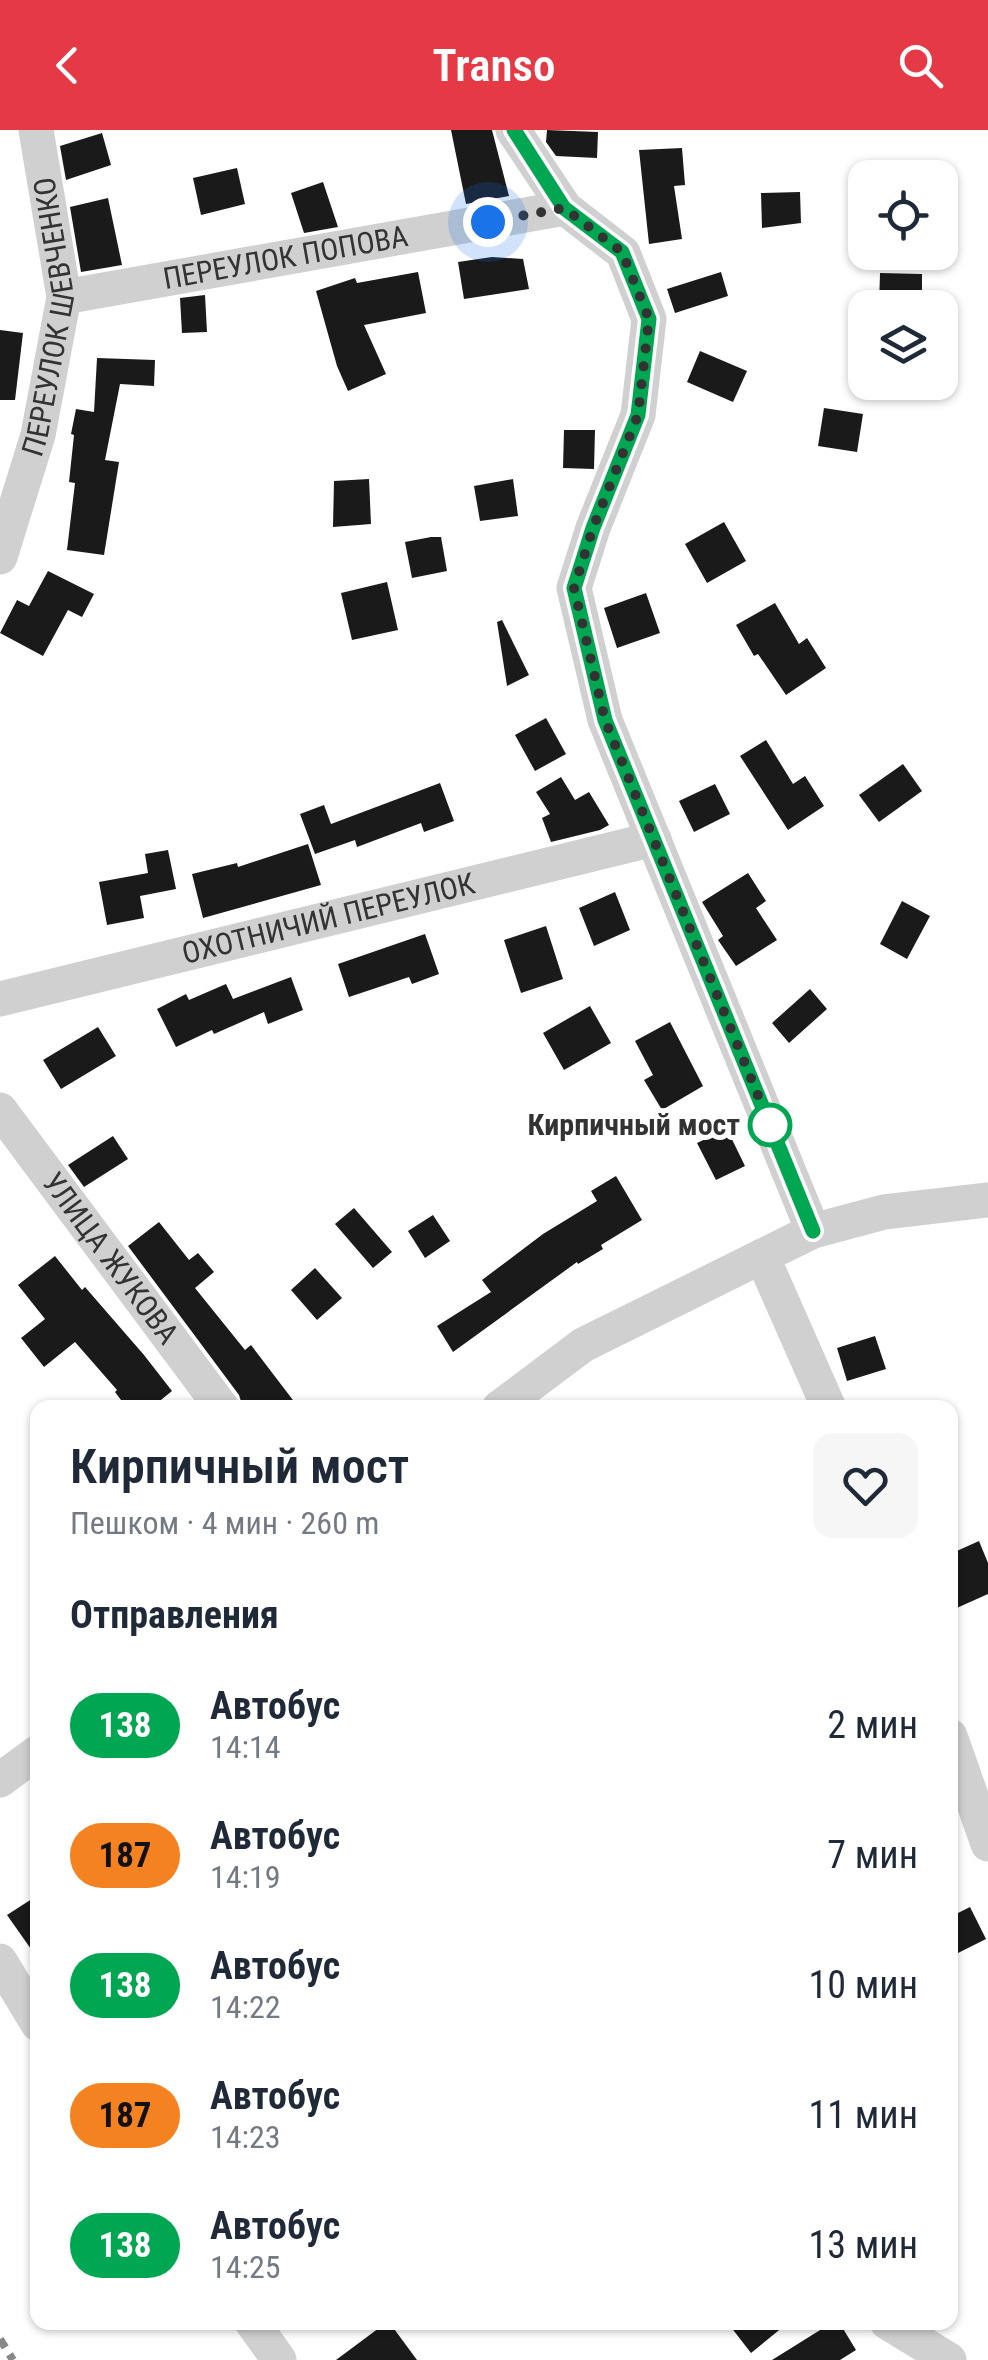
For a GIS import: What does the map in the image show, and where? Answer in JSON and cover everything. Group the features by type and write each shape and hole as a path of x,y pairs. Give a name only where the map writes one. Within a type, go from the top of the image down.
{"street":[{"name":"ПЕРЕУЛОК ШЕВЧЕНКО","path":"0,557 38,435 64,296 36,130"},
{"path":"514,130 564,208 622,252 649,319 638,415 574,588 605,720 813,1231"},
{"name":"ПЕРЕУЛОК ПОПОВА","path":"64,296 564,208"},
{"name":"ОХОТНИЧИЙ ПЕРЕУЛОК","path":"0,999 654,840"},
{"name":"УЛИЦА ЖУКОВА","path":"0,1110 216,1400"},
{"path":"510,1400 583,1345 813,1231 884,1212 988,1200"},
{"path":"762,1256 825,1400"},
{"path":"0,1780 30,1758"},
{"path":"958,1759 988,1844"},
{"path":"0,1962 30,2011"},
{"path":"258,2330 279,2360"},
{"path":"900,2330 949,2360"}],"building":[{"path":"451,130 492,130 509,196 466,204"},
{"path":"547,130 598,132 597,158 556,156 546,142"},
{"path":"102,133 111,165 66,180 60,146"},
{"path":"682,148 685,185 674,186 682,239 649,244 639,150"},
{"path":"237,168 245,204 201,215 193,178"},
{"path":"323,182 338,227 304,233 291,193"},
{"path":"800,192 801,223 762,228 761,193"},
{"path":"108,198 122,265 81,272 70,207"},
{"path":"492,257 523,259 529,289 464,299 458,262"},
{"path":"418,272 426,313 364,325 386,374 348,391 316,291 355,278 357,283"},
{"path":"721,272 728,296 675,313 667,289"},
{"path":"880,273 922,274 922,290 879,290"},
{"path":"205,295 207,332 182,333 180,298"},
{"path":"0,330 23,333 15,400 0,400"},
{"path":"700,351 747,371 733,402 687,382"},
{"path":"97,358 155,360 154,386 120,384 105,460 119,462 104,555 67,550 75,483 69,482 74,435 71,434 76,409 94,412"},
{"path":"824,408 863,414 857,452 818,446"},
{"path":"564,430 595,430 594,469 563,468"},
{"path":"369,479 371,524 333,527 334,481"},
{"path":"513,479 518,516 480,521 474,486"},
{"path":"724,522 746,561 707,583 685,544"},
{"path":"441,537 447,571 412,578 405,542"},
{"path":"48,571 94,594 82,617 68,610 43,656 0,633 17,600 29,606"},
{"path":"387,582 398,630 352,640 341,593"},
{"path":"646,593 660,633 617,648 604,608"},
{"path":"775,603 799,644 807,638 826,668 786,695 758,654 754,656 736,625"},
{"path":"502,620 529,675 507,686 497,622"},
{"path":"546,718 566,754 535,771 515,735"},
{"path":"766,740 793,784 805,776 824,806 788,830 740,756"},
{"path":"903,764 922,791 879,822 859,795"},
{"path":"561,777 575,800 589,792 609,825 551,842 542,818 550,814 536,792"},
{"path":"440,783 454,821 424,832 421,823 357,847 355,840 315,854 300,814 324,805 331,824"},
{"path":"715,784 730,814 694,832 679,801"},
{"path":"308,844 321,885 203,918 192,874 237,863 238,867"},
{"path":"168,850 176,889 140,896 144,918 107,925 99,882 148,873 145,854"},
{"path":"748,873 766,901 756,908 777,940 736,966 718,940 723,936 702,902"},
{"path":"615,892 630,930 594,946 579,908"},
{"path":"902,901 930,916 907,959 880,944"},
{"path":"546,926 563,979 521,993 504,940"},
{"path":"425,934 439,974 412,984 409,977 349,997 338,964"},
{"path":"291,977 303,1010 268,1024 264,1012 176,1047 157,1009 186,994 189,1000 226,984 233,999"},
{"path":"810,989 827,1009 789,1043 772,1023"},
{"path":"590,1006 611,1043 564,1070 543,1033"},
{"path":"670,1022 703,1086 662,1110 644,1080 653,1075 635,1041"},
{"path":"98,1027 116,1056 61,1089 43,1060"},
{"path":"727,1129 745,1166 716,1180 697,1143"},
{"path":"113,1136 128,1159 84,1187 68,1165"},
{"path":"616,1176 642,1220 453,1352 437,1326 491,1292 482,1280 543,1234 597,1201 591,1191"},
{"path":"354,1208 392,1252 373,1268 335,1224"},
{"path":"433,1215 450,1241 425,1258 408,1231"},
{"path":"159,1222 189,1260 198,1253 214,1272 195,1288 245,1350 251,1345 293,1400 241,1400 128,1246"},
{"path":"55,1256 172,1391 161,1400 121,1400 117,1390 75,1342 44,1367 21,1338 45,1319 18,1285"},
{"path":"315,1268 342,1298 317,1320 291,1290"},
{"path":"875,1336 886,1369 847,1381 837,1348"},
{"path":"979,1541 988,1563 988,1594 958,1607 958,1550"},
{"path":"30,1900 30,1948 7,1915"},
{"path":"970,1907 986,1939 958,1953 958,1913"},
{"path":"376,2330 395,2330 417,2360 336,2360"},
{"path":"733,2330 779,2330 751,2353"},
{"path":"820,2330 844,2330 856,2350 840,2360 772,2360"}],"railway":[{"path":"0,2339 13,2360"}],"bus line":[{"name":"138","path":"514,130 564,208 622,252 649,319 638,415 574,588 605,720 813,1231"}],"place":[{"name":"Кирпичный мост","path":"770,1125"}],"route":[{"path":"488,222 564,208 622,252 649,319 638,415 574,588 605,720 770,1125"}]}
